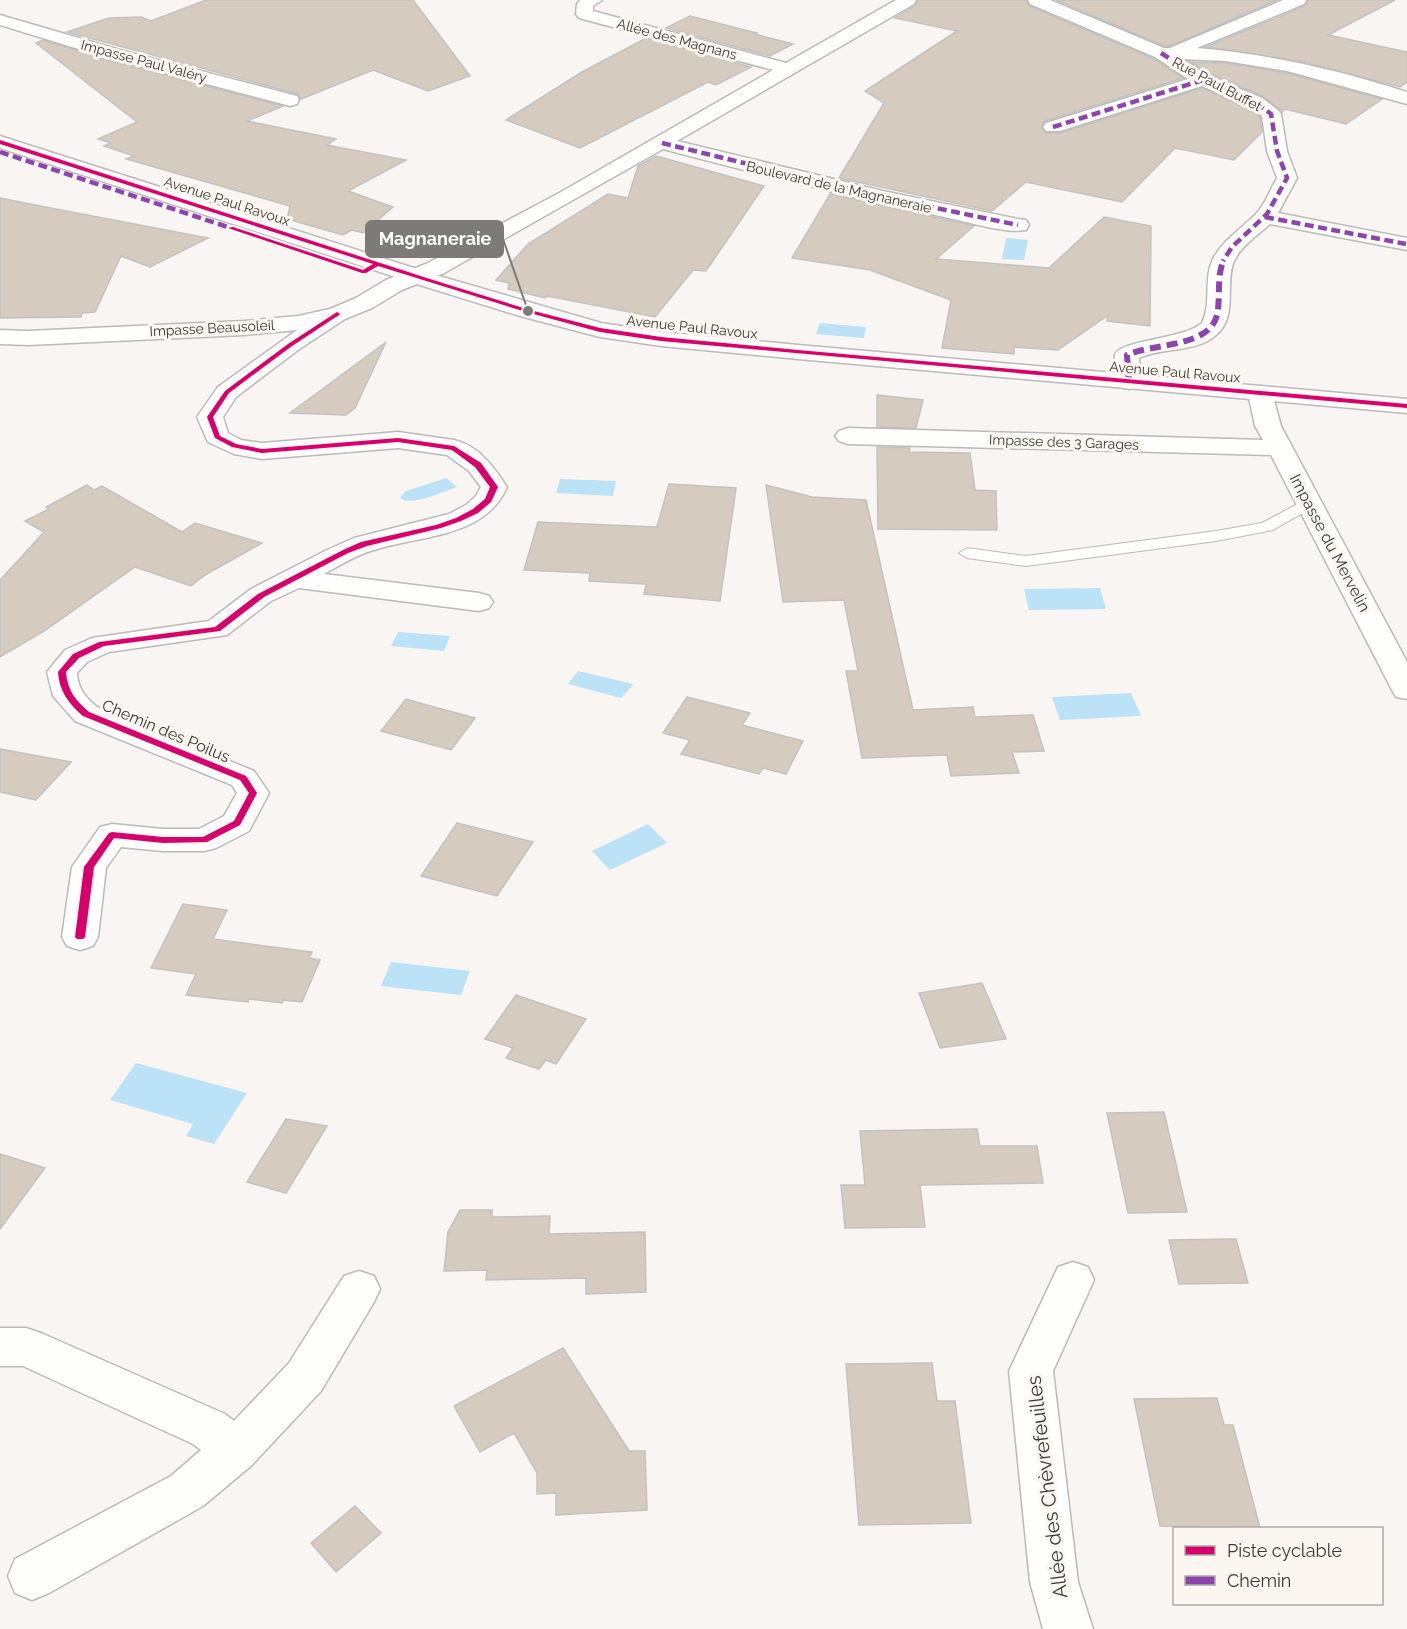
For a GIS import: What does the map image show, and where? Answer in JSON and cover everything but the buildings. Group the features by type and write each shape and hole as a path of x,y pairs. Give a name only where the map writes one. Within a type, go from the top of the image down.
{"street":[{"name":"Allée des Magnans","path":"594,0 585,4 585,14 788,69"},
{"path":"415,276 435,268 662,143 908,0"},
{"path":"1036,0 1161,53 1188,52 1254,60 1318,74 1407,98"},
{"path":"1161,53 1180,50 1298,0"},
{"name":"Impasse Paul Valéry","path":"0,20 114,54 290,100"},
{"name":"Rue Paul Buffet","path":"1129,382 1127,355 1139,348 1192,339 1208,331 1215,320 1219,299 1220,269 1236,242 1265,217 1287,178 1277,150 1271,114 1255,102 1203,80 1161,53"},
{"path":"1053,127 1203,80"},
{"name":"Avenue Paul Ravoux","path":"0,142 415,276 563,321 629,335 1407,406"},
{"name":"Boulevard de la Magnaneraie","path":"662,143 932,210 1018,225"},
{"path":"1265,217 1406,244"},
{"name":"Impasse Beausoleil","path":"0,337 28,338 244,328 298,323 338,314 415,276"},
{"name":"Chemin des Poilus","path":"80,938 89,867 112,835 163,840 204,840 237,824 253,793 243,778 86,714 70,701 62,682 62,672 76,656 102,644 217,629 233,620 258,597 333,557 364,544 461,518 480,508 492,496 494,487 478,465 454,448 398,440 262,451 234,446 217,437 210,417 227,392 290,345 338,314"},
{"name":"Impasse du Mervelin","path":"1260,393 1268,426 1407,690"},
{"name":"Impasse des 3 Garages","path":"848,436 1280,448"},
{"path":"295,579 479,602"},
{"name":"Allée des Chèvrefeuilles","path":"1068,1629 1054,1582 1030,1371 1073,1280"},
{"path":"32,1576 187,1491 236,1450 304,1377 359,1288"},
{"path":"0,1347 26,1347 209,1429 236,1450"}],"lane":[{"path":"967,553 1026,561 1216,536 1267,526 1309,503"}],"water":[{"path":"1006,238 1028,240 1024,260 1002,259"},
{"path":"820,323 866,327 864,338 816,334"},
{"path":"446,478 457,487 419,500 411,501 400,498 406,491"},
{"path":"560,479 616,481 613,496 556,493"},
{"path":"1100,588 1106,609 1029,610 1024,589"},
{"path":"398,632 450,636 444,651 391,646"},
{"path":"578,671 633,685 621,698 568,684"},
{"path":"1131,693 1141,716 1060,720 1052,697"},
{"path":"648,824 667,843 610,870 592,851"},
{"path":"391,962 470,971 461,995 381,986"},
{"path":"136,1063 247,1093 214,1144 186,1136 193,1124 110,1100"}],"marked path":[{"path":"1129,382 1127,355 1146,348 1197,337 1212,327 1217,312 1220,270 1227,254 1264,218 1287,178 1277,151 1271,114 1255,102 1203,80 1161,53"},
{"path":"1053,127 1203,80"},
{"path":"662,143 883,197 1018,225"},
{"path":"0,152 237,230"},
{"path":"1265,217 1406,244"}],"cycle path":[{"path":"0,142 431,281 528,311 600,330 661,339 798,352 1407,406"},
{"path":"231,228 364,272 377,264"},
{"path":"80,937 89,867 112,835 163,840 204,840 237,823 253,793 243,778 86,714 68,696 62,679 62,672 76,656 102,644 217,629 261,595 346,551 364,544 458,520 476,511 488,500 494,487 478,465 454,448 398,440 262,451 234,446 217,437 210,417 227,392 290,345 337,314"}],"place":[{"name":"Magnaneraie","path":"528,311"}]}
